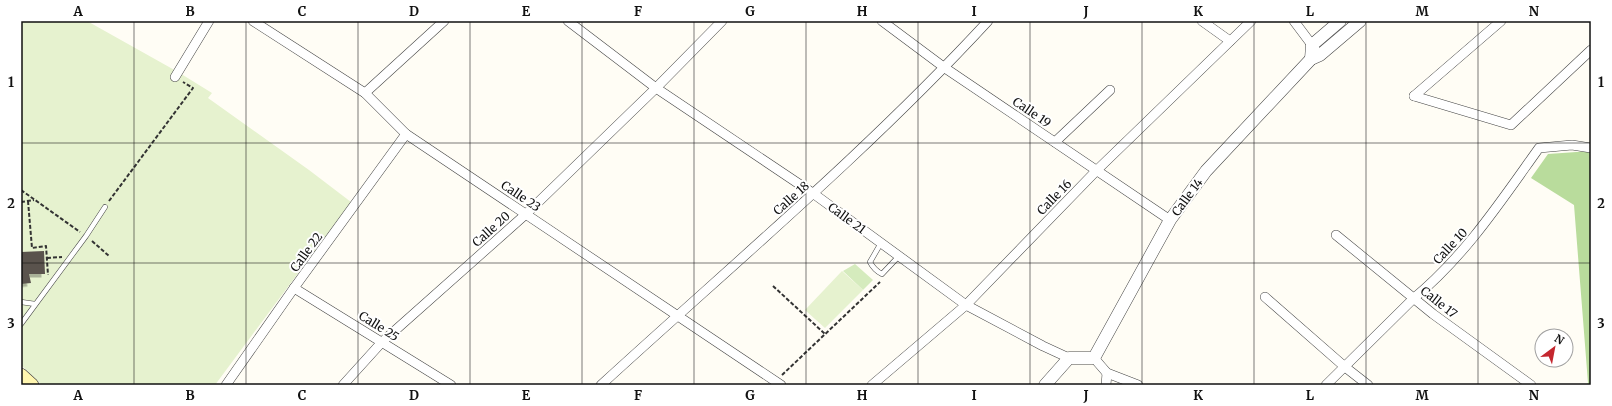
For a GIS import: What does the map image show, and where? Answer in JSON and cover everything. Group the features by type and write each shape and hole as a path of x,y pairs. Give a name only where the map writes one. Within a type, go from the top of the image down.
{"main road":[{"path":"21,375 32,385"}],"street":[{"path":"175,77 209,21"},
{"name":"Calle 23","path":"253,21 365,93 406,134 778,383"},
{"path":"365,93 444,21"},
{"name":"Calle 21","path":"568,21 656,88 814,194 966,305 1043,346 1069,358 1094,358"},
{"name":"Calle 20","path":"343,385 382,342 526,214 656,88 722,21"},
{"name":"Calle 19","path":"882,21 945,68 1170,220"},
{"name":"Calle 18","path":"601,385 814,194 945,68 988,21"},
{"path":"1202,21 1230,41"},
{"name":"Calle 16","path":"872,385 966,305 1097,170 1251,21"},
{"path":"1294,21 1312,45 1316,57"},
{"path":"1312,45 1340,21"},
{"name":"Calle 14","path":"1094,358 1170,220 1206,171 1316,57 1360,21"},
{"path":"1501,21 1414,96 1512,125 1591,50"},
{"path":"1055,142 1110,90"},
{"name":"Calle 22","path":"226,385 294,288 406,134"},
{"name":"Calle 10","path":"1326,385 1414,298 1429,286 1479,232 1539,148 1572,145 1591,148"},
{"name":"Calle 17","path":"1336,235 1433,314 1531,385"},
{"name":"Calle 25","path":"294,288 451,385"},
{"path":"1265,297 1345,367 1368,385"},
{"path":"1045,385 1069,358"},
{"path":"1094,358 1107,373 1138,385"},
{"path":"1106,385 1107,373"}],"lane":[{"path":"21,324 86,236 105,207"},
{"path":"881,243 870,262 876,271 882,274 899,256"},
{"path":"21,302 35,304"}],"path":[{"path":"105,207 193,88 175,77"},
{"path":"21,190 86,236 109,256"},
{"path":"21,202 34,200"},
{"path":"28,201 32,248 46,246 49,286"},
{"path":"47,258 71,256"},
{"path":"778,383 825,334 881,281"},
{"path":"773,286 825,334"}],"green space":[{"path":"21,21 87,21 178,72 212,93 208,98 351,202 215,385 42,385 21,365"},
{"path":"1591,151 1591,385 1586,385 1588,383 1574,205 1531,178 1548,154"},
{"path":"855,264 873,280 863,290 843,271"},
{"path":"842,271 863,290 825,328 805,310"}],"building":[{"path":"44,251 45,274 29,274 31,283 21,284 21,252"}]}
